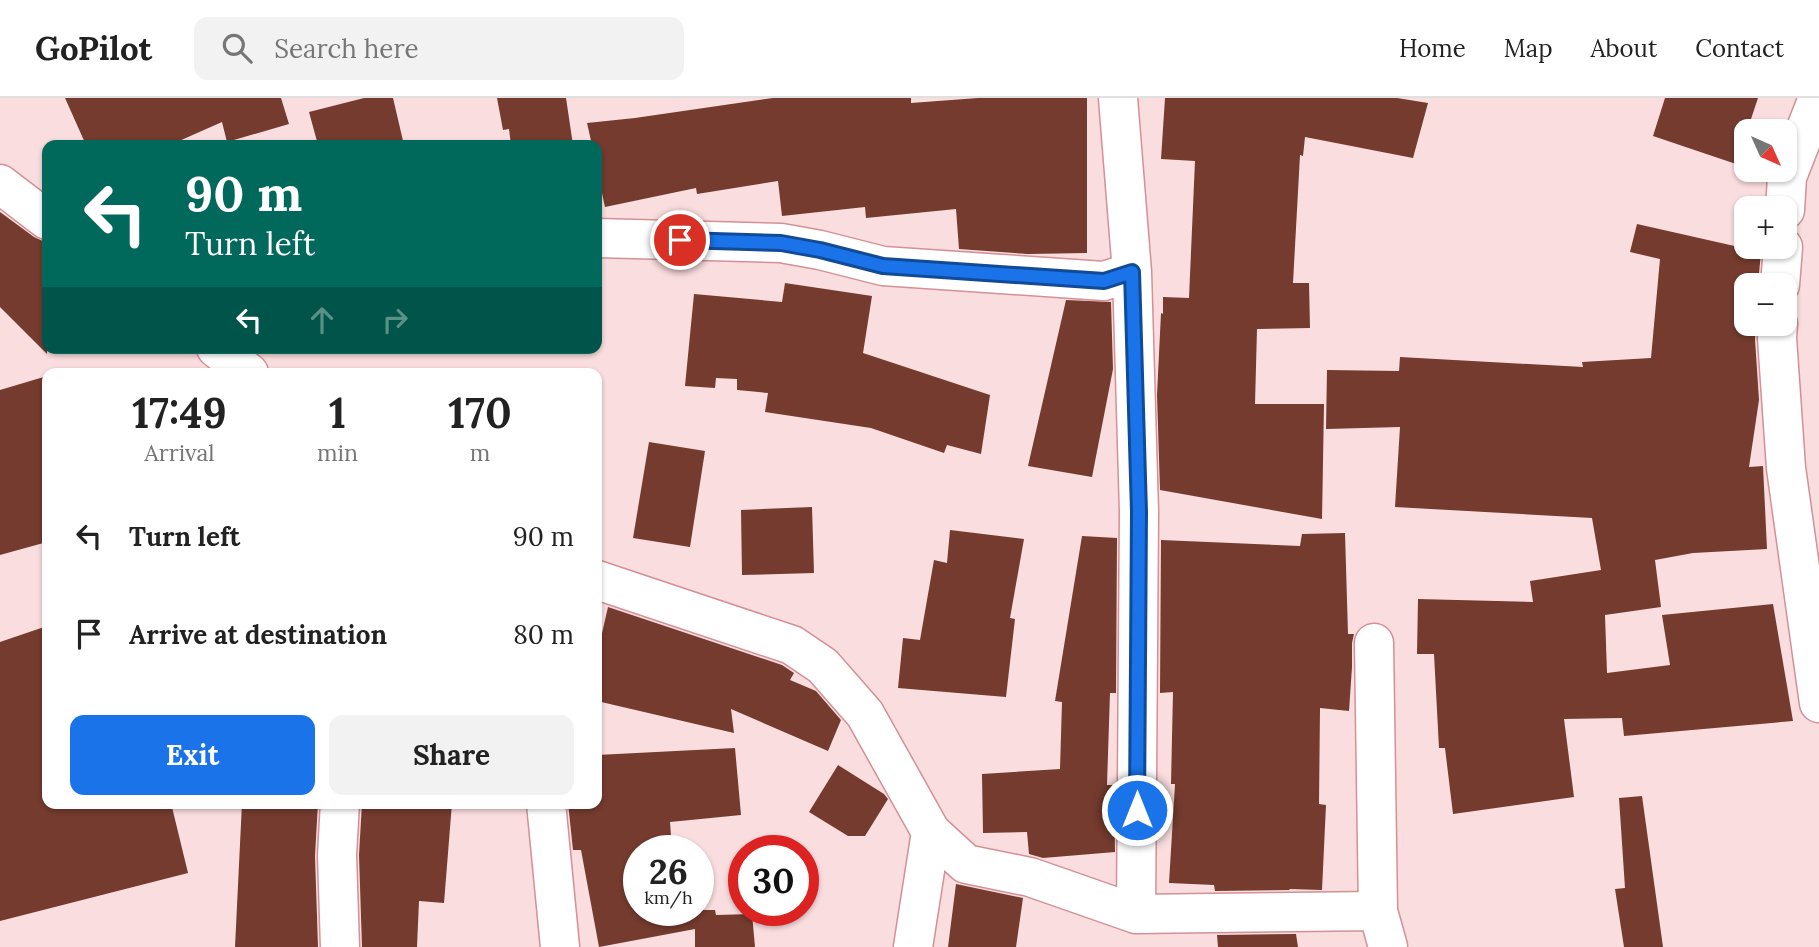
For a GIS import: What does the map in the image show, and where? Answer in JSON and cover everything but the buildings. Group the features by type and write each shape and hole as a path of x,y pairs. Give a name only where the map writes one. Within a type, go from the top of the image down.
{"street":[{"path":"1118,98 1132,272 1139,512 1136,914"},
{"path":"1786,196 1787,177 1818,98"},
{"path":"0,184 42,216"},
{"path":"602,238 781,243 883,266 1104,281 1132,272"},
{"path":"1777,336 1786,468 1819,703"},
{"path":"224,354 242,368"},
{"path":"602,582 792,645 823,666 865,714 931,832 966,864 1030,877 1136,914 1378,911"},
{"path":"1374,643 1378,911 1388,947"},
{"path":"340,809 337,855 340,947"},
{"path":"546,809 559,947"},
{"path":"913,947 931,832"}],"route":[{"path":"680,240 781,243 883,266 1104,281 1132,272 1139,512 1137,810"}]}
